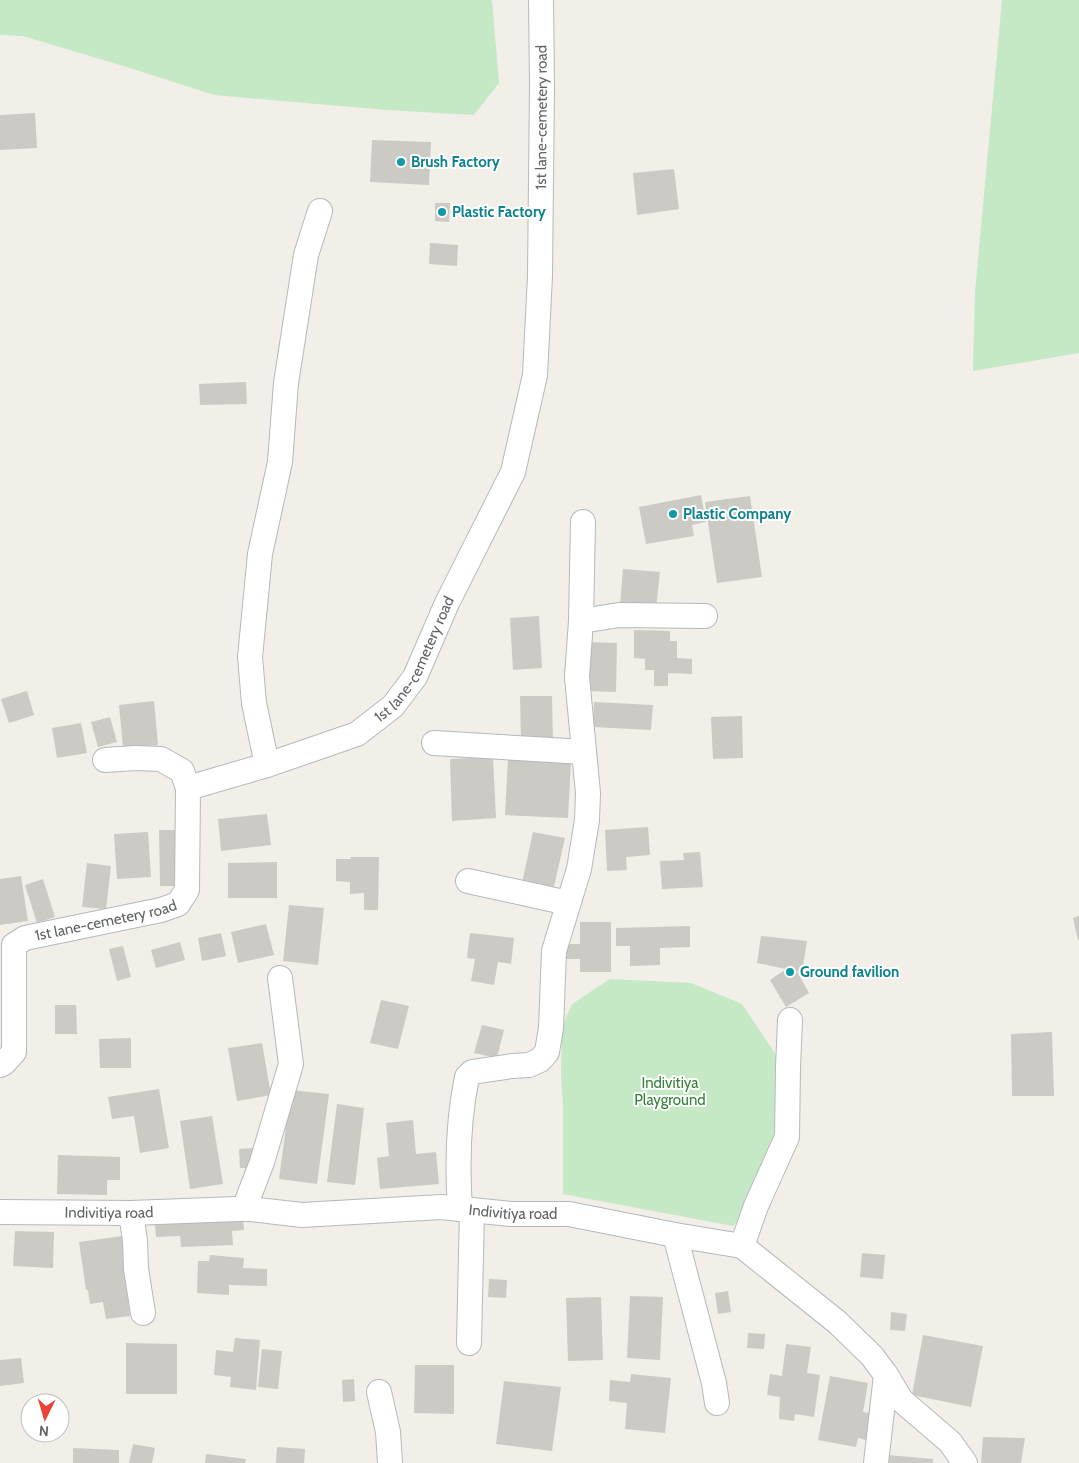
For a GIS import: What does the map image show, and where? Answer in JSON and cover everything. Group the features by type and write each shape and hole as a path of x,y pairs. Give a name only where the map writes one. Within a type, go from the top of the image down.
{"street":[{"name":"1st lane-cemetery road","path":"0,1065 14,1052 14,945 25,938 161,910 178,904 187,890 188,788 267,765 357,734 393,706 415,677 447,603 513,472 535,375 540,276 541,0"},
{"path":"267,765 254,704 250,657 260,554 280,462 287,374 306,255 320,210"},
{"path":"469,1343 466,1209 458,1176 463,1094 466,1076 472,1072 529,1065 540,1060 547,1052 551,1028 554,950 579,869 587,820 588,793 577,677 581,621 583,522"},
{"path":"581,621 619,615 705,616"},
{"path":"434,742 584,752"},
{"path":"104,760 161,759 182,771 188,788"},
{"path":"468,881 568,903"},
{"path":"244,1209 262,1162 291,1064 280,978"},
{"path":"742,1246 756,1206 787,1137 790,1020"},
{"name":"Indivitiya road","path":"0,1212 131,1213 237,1208 302,1215 441,1207 511,1214 569,1214 742,1246 837,1322 872,1356 901,1400 950,1442 965,1463"},
{"path":"131,1213 136,1269 143,1313"},
{"path":"675,1235 714,1383 716,1403"},
{"path":"876,1463 886,1375"},
{"path":"379,1392 388,1432 390,1463"}],"green space":[{"path":"0,0 492,0 499,83 474,115 386,110 214,95 23,36 0,35"},
{"path":"1002,0 1079,0 1079,353 973,371 975,292"},
{"name":"Indivitiya Playground","path":"610,979 691,983 742,1004 778,1058 780,1131 749,1208 733,1226 563,1194 562,1027 572,1004"}],"building":[{"path":"35,113 37,148 0,150 0,115"},
{"name":"Brush Factory","path":"372,140 431,142 429,185 370,182"},
{"path":"674,169 679,209 637,215 633,173"},
{"name":"Plastic Factory","path":"435,203 450,203 449,222 435,221"},
{"path":"430,243 458,245 457,266 429,264"},
{"path":"246,382 247,404 200,405 199,384"},
{"name":"Plastic Company","path":"701,495 706,522 692,525 694,536 646,544 639,507"},
{"path":"750,496 762,577 717,583 705,502"},
{"path":"623,569 660,572 656,608 620,605"},
{"path":"539,616 542,668 513,670 510,618"},
{"path":"634,630 670,631 670,641 677,641 677,658 692,659 692,674 668,673 668,686 654,686 654,670 645,670 645,659 634,658"},
{"path":"587,642 617,643 616,692 586,691"},
{"path":"27,691 34,715 9,723 1,699"},
{"path":"520,696 552,696 553,742 521,743"},
{"path":"154,701 158,745 123,748 119,705"},
{"path":"594,702 653,705 651,730 593,727"},
{"path":"742,716 743,758 713,759 711,717"},
{"path":"110,717 117,742 98,747 91,722"},
{"path":"81,723 87,753 57,758 52,728"},
{"path":"493,757 496,818 452,821 450,759"},
{"path":"508,758 571,761 568,818 505,815"},
{"path":"267,814 271,845 221,851 218,819"},
{"path":"648,827 650,855 626,857 627,870 607,871 605,830"},
{"path":"159,830 175,830 176,886 160,886"},
{"path":"148,832 151,877 117,879 114,834"},
{"path":"533,832 565,838 553,891 522,883"},
{"path":"700,852 703,887 662,889 660,861 684,860 683,853"},
{"path":"350,857 379,857 378,910 364,910 364,893 350,894 350,882 336,881 336,859 351,859"},
{"path":"277,862 277,898 228,898 228,863"},
{"path":"87,863 111,866 106,909 82,907"},
{"path":"21,876 28,921 0,925 0,879"},
{"path":"43,879 55,917 37,923 25,885"},
{"path":"289,905 324,908 318,965 283,961"},
{"path":"1079,916 1079,939 1078,940 1073,918"},
{"path":"580,922 611,922 611,972 580,972 580,959 559,959 560,944 580,944"},
{"path":"266,924 274,955 238,963 231,932"},
{"path":"690,926 690,947 660,948 660,965 630,966 630,946 616,946 616,928"},
{"path":"221,933 226,956 202,961 198,938"},
{"path":"470,933 514,938 511,964 498,962 494,985 471,981 475,959 467,958"},
{"name":"Ground favilion","path":"761,936 807,941 802,972 797,971 809,993 786,1007 770,980 786,969 757,963"},
{"path":"180,942 185,960 156,968 151,950"},
{"path":"123,946 131,977 117,981 109,949"},
{"path":"381,1000 409,1006 398,1049 370,1043"},
{"path":"55,1005 76,1005 77,1034 55,1034"},
{"path":"482,1025 504,1030 497,1058 474,1053"},
{"path":"1052,1032 1054,1096 1012,1096 1011,1034"},
{"path":"131,1038 131,1068 100,1068 99,1039"},
{"path":"262,1043 271,1095 237,1101 228,1048"},
{"path":"159,1089 169,1148 140,1153 134,1116 112,1119 108,1097"},
{"path":"291,1090 329,1094 317,1184 279,1179"},
{"path":"337,1104 364,1108 355,1185 327,1182"},
{"path":"212,1116 223,1184 190,1189 180,1121"},
{"path":"413,1120 416,1154 436,1152 439,1184 380,1189 377,1158 389,1156 386,1123"},
{"path":"253,1148 253,1168 240,1168 239,1149"},
{"path":"58,1155 120,1157 120,1180 107,1180 107,1195 57,1194"},
{"path":"243,1218 244,1230 232,1231 233,1245 181,1247 180,1236 156,1237 155,1223"},
{"path":"15,1231 54,1232 53,1268 13,1266"},
{"path":"122,1236 129,1284 126,1285 130,1316 106,1319 103,1302 90,1304 79,1242"},
{"path":"862,1253 885,1255 883,1279 860,1277"},
{"path":"210,1255 244,1258 243,1268 267,1269 267,1286 229,1285 229,1295 197,1293 198,1261 209,1261"},
{"path":"489,1279 507,1280 506,1298 488,1297"},
{"path":"728,1291 731,1312 718,1314 715,1293"},
{"path":"630,1296 663,1297 660,1360 627,1358"},
{"path":"601,1297 603,1360 568,1361 566,1298"},
{"path":"891,1312 907,1314 905,1331 890,1330"},
{"path":"748,1333 765,1334 764,1349 747,1348"},
{"path":"923,1335 983,1346 971,1407 912,1395"},
{"path":"235,1338 260,1340 256,1390 230,1387 231,1377 214,1375 216,1350 233,1352"},
{"path":"126,1343 177,1344 177,1394 126,1394"},
{"path":"786,1344 811,1347 807,1373 820,1375 814,1417 795,1414 794,1421 779,1419 780,1397 767,1395 770,1374 782,1376"},
{"path":"262,1349 282,1351 278,1389 258,1387"},
{"path":"21,1358 24,1383 0,1386 0,1360"},
{"path":"415,1365 454,1365 454,1414 414,1413"},
{"path":"631,1374 671,1378 665,1433 625,1429 627,1403 609,1401 610,1380 630,1382"},
{"path":"830,1376 868,1383 863,1412 875,1414 870,1441 858,1438 856,1447 818,1440"},
{"path":"354,1379 355,1401 343,1402 342,1380"},
{"path":"504,1381 561,1387 552,1451 496,1444"},
{"path":"983,1437 1025,1438 1021,1463 981,1463"},
{"path":"133,1444 155,1448 152,1463 129,1463"},
{"path":"277,1447 305,1449 304,1463 276,1463"},
{"path":"73,1448 119,1450 119,1463 73,1463"},
{"path":"206,1454 246,1459 245,1463 205,1463"},
{"path":"888,1455 933,1459 933,1463 887,1463"}],"place":[{"name":"Brush Factory","path":"401,162"},
{"name":"Plastic Factory","path":"442,212"},
{"name":"Plastic Company","path":"673,514"},
{"name":"Ground favilion","path":"790,972"}]}
